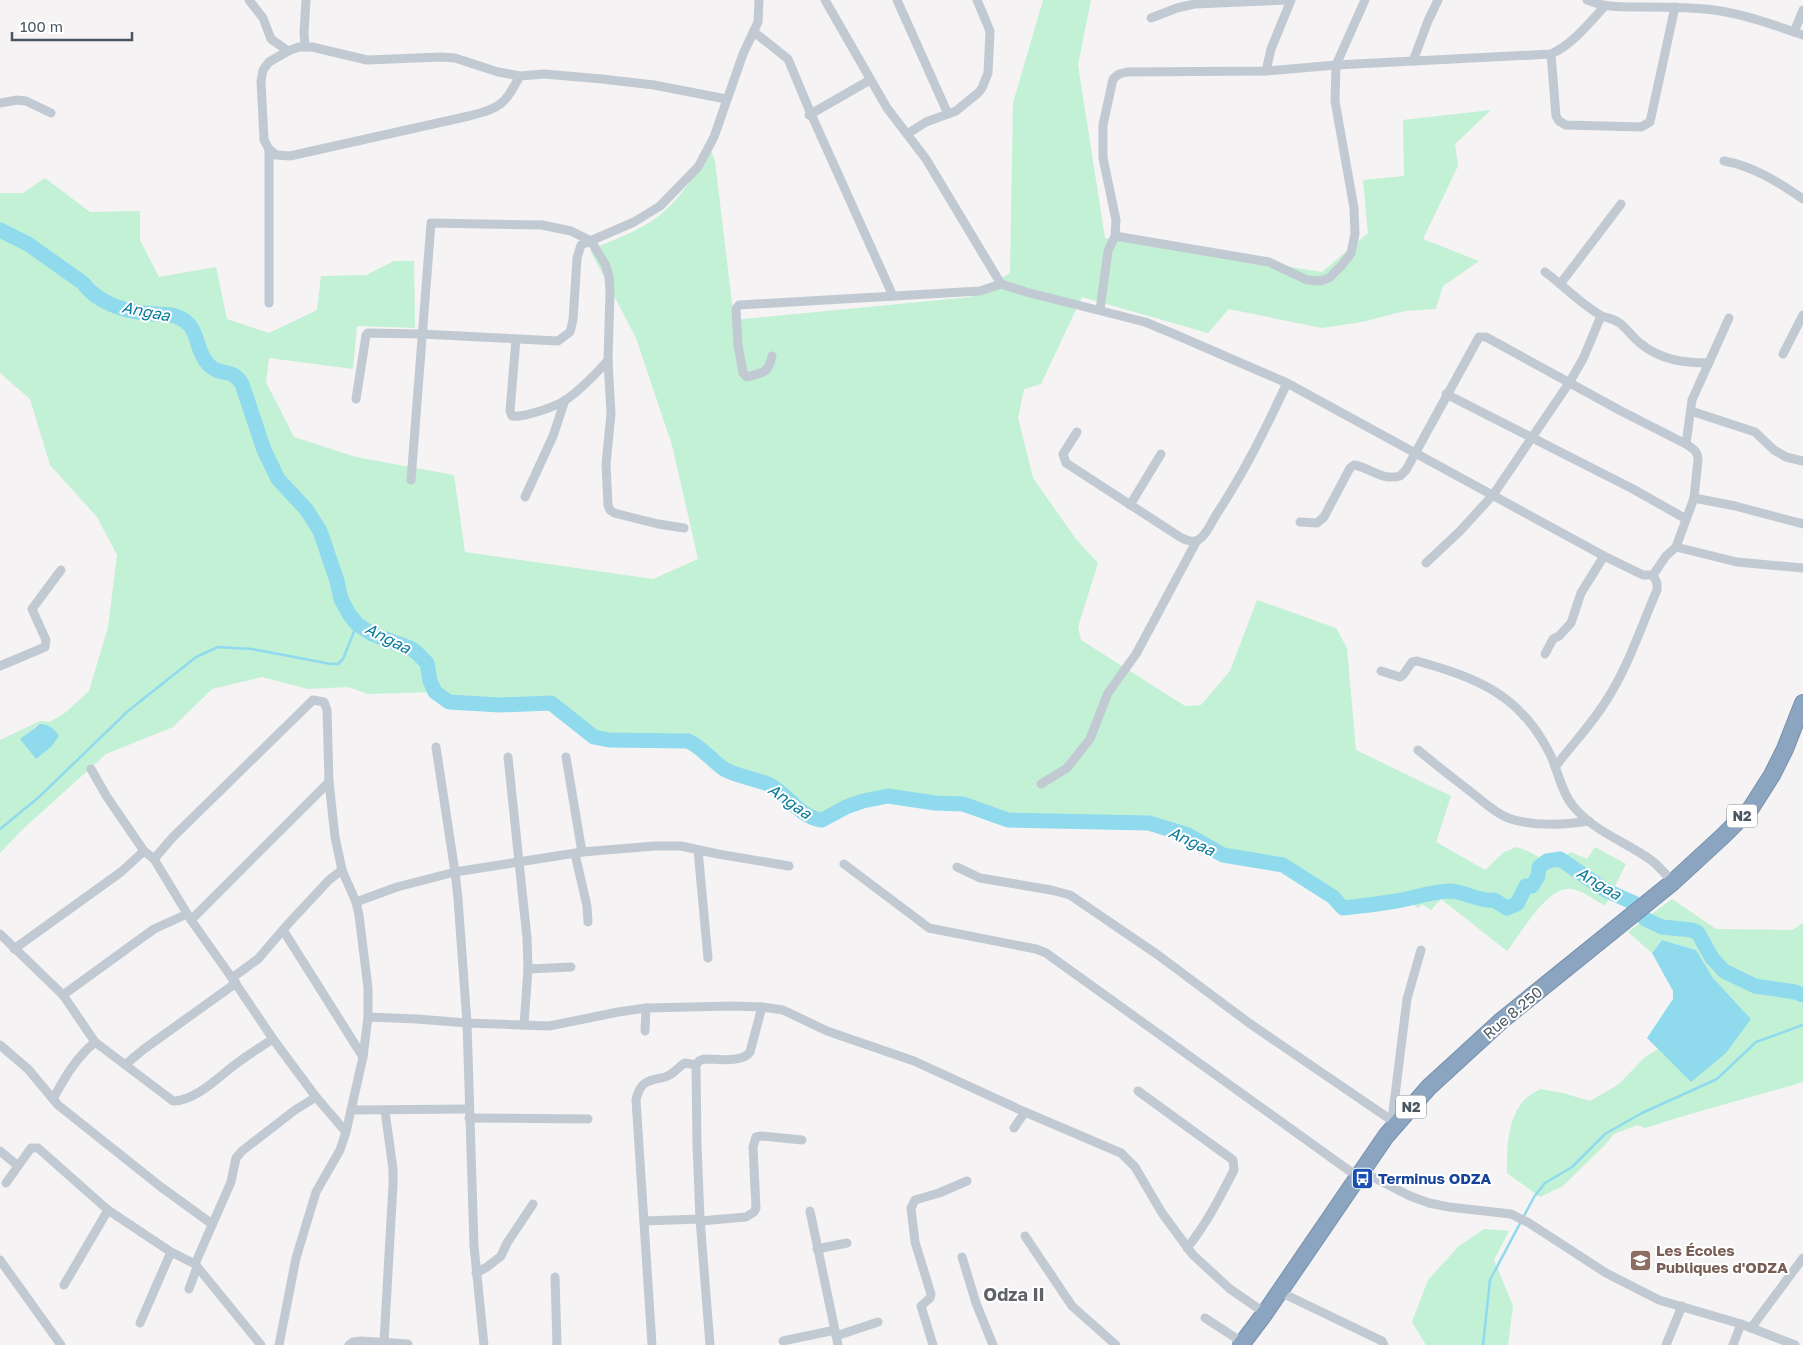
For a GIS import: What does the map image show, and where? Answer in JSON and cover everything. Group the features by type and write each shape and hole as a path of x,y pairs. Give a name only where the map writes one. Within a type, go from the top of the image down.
{"highway":[{"name":"Rue 8.250","path":"1242,1344 1280,1292 1394,1122 1501,1021 1673,882 1751,808 1772,775 1785,749 1803,703"}],"street":[{"path":"249,0 263,18 271,40 288,51"},
{"path":"306,0 304,33 306,47"},
{"path":"356,399 366,335 373,332 558,341 570,332 573,320 578,250 581,245 634,222 660,206 698,167 714,136 743,54 758,22 760,0"},
{"path":"825,0 887,108 926,159 1001,284"},
{"path":"897,0 948,114"},
{"path":"907,134 926,122 963,106 982,88 988,73 990,31 977,0"},
{"path":"1151,18 1194,4 1290,0 1271,49 1266,71"},
{"path":"1115,236 1269,262 1307,280 1320,281 1330,278 1352,253 1354,234 1354,208 1335,101 1336,65 1365,0"},
{"path":"1413,61 1438,0"},
{"path":"1587,0 1605,6 1676,7 1714,10 1764,21 1798,33 1803,10"},
{"path":"1100,310 1108,251 1115,236 1116,220 1103,158 1103,125 1113,79 1119,74 1126,72 1266,71 1336,65 1551,54 1574,39 1605,6"},
{"path":"1551,54 1556,116 1559,122 1566,125 1647,126 1650,122 1676,7"},
{"path":"754,32 788,60 810,115 893,296"},
{"path":"520,76 502,104 492,110 290,156 276,155 269,149 264,140 261,81 263,70 269,62 288,51 306,47 367,60 455,58 498,72 520,76 544,74 602,79 654,85 726,99"},
{"path":"810,115 870,80"},
{"path":"0,103 17,100 26,101 51,113"},
{"path":"269,149 269,303"},
{"path":"1724,161 1740,164 1754,170 1803,199"},
{"path":"1561,284 1622,204"},
{"path":"411,480 430,223 542,225 570,231 591,241 609,276 608,360 611,414 606,464 608,505 610,510 614,513 658,524 684,528"},
{"path":"1545,272 1601,316 1615,320 1640,344 1665,358 1686,363 1709,363"},
{"path":"772,356 768,369 765,372 747,376 743,373 736,330 736,309 739,305 980,291 1001,284 1144,322 1287,383 1415,451 1604,556 1643,575 1653,575"},
{"path":"1783,354 1803,315"},
{"path":"1426,563 1460,531 1493,495 1569,383 1583,359 1601,316"},
{"path":"1686,444 1692,400 1729,318"},
{"path":"1300,522 1317,523 1324,517 1350,468 1354,465 1361,466 1386,478 1400,476 1406,470 1446,394 1479,337 1486,337 1686,444 1698,454 1694,498 1676,547 1666,556 1653,575"},
{"path":"516,340 510,411 512,416 523,416 565,400 600,370 608,360"},
{"path":"1041,784 1068,768 1090,739 1108,693 1136,654 1196,542 1202,537 1224,503 1260,441 1287,383"},
{"path":"1446,394 1633,489 1686,519"},
{"path":"525,497 554,436 565,400"},
{"path":"1691,411 1755,432 1774,450 1786,457 1803,460"},
{"path":"1077,432 1063,454 1066,463 1180,537 1196,542"},
{"path":"1130,505 1161,454"},
{"path":"1694,498 1735,506 1803,524"},
{"path":"1676,547 1737,562 1803,568"},
{"path":"1545,654 1552,639 1558,636 1571,623 1581,593 1604,556"},
{"path":"0,666 45,647 46,640 32,609 61,570"},
{"path":"1555,767 1604,704 1630,658 1657,590 1657,583 1653,575"},
{"path":"1381,671 1400,677 1412,662 1417,661 1456,672 1502,694 1536,729 1551,754 1572,806 1589,821 1627,847 1652,861 1673,882"},
{"path":"154,859 179,831 313,700 324,702 326,706 329,782 336,837 342,870 356,902 368,988 368,1017 364,1057 346,1132 340,1150 316,1192 296,1258 279,1345"},
{"path":"436,747 455,872 467,1023 476,1273 484,1345"},
{"path":"1418,750 1506,817 1522,822 1551,824 1589,821"},
{"path":"508,756 527,938 528,969 524,1025"},
{"path":"566,757 588,922"},
{"path":"91,769 107,797 144,851 154,859 189,917 273,1039 316,1097 346,1132"},
{"path":"63,995 154,929 189,917 329,782"},
{"path":"356,902 397,887 455,872 578,853 672,845 790,866"},
{"path":"698,850 708,958"},
{"path":"14,948 121,872 144,851"},
{"path":"844,864 929,928 1036,949 1046,953 1360,1174 1429,1203 1511,1214 1606,1273 1658,1300 1742,1324 1795,1345"},
{"path":"957,867 980,878 1070,895 1165,960 1249,1023 1394,1122 1407,999 1421,950"},
{"path":"126,1064 258,959 282,930 329,880 342,870"},
{"path":"282,930 364,1057"},
{"path":"0,934 63,995 95,1042 173,1101 182,1101 196,1094 240,1060 273,1039"},
{"path":"528,969 571,967"},
{"path":"368,1017 549,1026 646,1008 762,1006 783,1010 827,1031 914,1061 1024,1112 1116,1150 1126,1156 1187,1248 1211,1273 1230,1289 1265,1313"},
{"path":"710,1345 696,1145 696,1065 699,1060 704,1059 740,1059 747,1057 762,1006"},
{"path":"645,1031 646,1008"},
{"path":"53,1100 71,1066 95,1042"},
{"path":"0,1045 28,1069 53,1100 161,1187 212,1224"},
{"path":"652,1345 636,1100 638,1092 647,1082 666,1077 685,1063 696,1065"},
{"path":"1138,1091 1233,1160 1235,1165 1210,1214 1187,1248"},
{"path":"189,1289 212,1224 231,1182 236,1158 242,1151 295,1110 316,1097"},
{"path":"351,1110 588,1119"},
{"path":"384,1342 393,1185 393,1169 386,1111"},
{"path":"1014,1128 1024,1112"},
{"path":"644,1221 746,1217 754,1212 756,1208 753,1146 756,1137 802,1140"},
{"path":"6,1183 17,1165 31,1148 38,1148 108,1210 171,1252 196,1266 261,1345"},
{"path":"0,1150 17,1165"},
{"path":"933,1345 921,1306 930,1298 931,1289 915,1242 910,1208 915,1200 939,1193 967,1181"},
{"path":"476,1273 501,1256 507,1243 533,1204"},
{"path":"64,1285 108,1210"},
{"path":"810,1211 836,1337"},
{"path":"1025,1236 1072,1306 1116,1345"},
{"path":"817,1249 847,1243"},
{"path":"140,1323 171,1252"},
{"path":"962,1257 976,1304 992,1345"},
{"path":"1751,1328 1803,1258"},
{"path":"0,1260 61,1345"},
{"path":"555,1277 557,1345"},
{"path":"1280,1292 1382,1341 1384,1345"},
{"path":"1666,1345 1682,1306"},
{"path":"1205,1318 1242,1344"},
{"path":"783,1341 836,1337 878,1322"},
{"path":"1733,1345 1742,1324"},
{"path":"349,1345 360,1341 408,1344"}],"green space":[{"path":"1043,0 1091,0 1078,65 1105,238 1322,272 1368,233 1363,180 1404,176 1403,120 1491,110 1455,144 1458,166 1423,239 1479,261 1443,286 1436,309 1405,311 1362,322 1322,328 1229,309 1208,333 1082,297 1041,384 1024,389 1018,418 1033,478 1076,539 1098,563 1078,627 1081,640 1185,706 1201,705 1230,671 1257,600 1336,628 1347,648 1356,750 1451,796 1436,842 1485,870 1504,852 1517,847 1544,859 1555,860 1571,852 1587,859 1595,847 1626,864 1605,906 1576,890 1566,889 1558,892 1541,906 1507,951 1441,899 1431,910 1422,904 1418,908 1408,901 1343,908 1333,897 1283,865 1223,855 1188,835 1149,823 1008,820 963,804 935,803 888,796 846,807 822,820 807,815 769,785 726,770 694,744 673,739 620,741 596,738 579,727 551,703 500,705 449,702 435,692 368,694 348,687 308,689 262,677 212,689 173,727 106,754 23,829 0,853 0,740 40,721 50,722 66,712 89,691 108,627 117,555 97,517 50,465 30,399 0,373 0,193 23,193 45,178 90,212 140,211 140,240 159,277 216,267 227,319 269,333 317,310 321,276 366,275 394,261 414,261 415,328 357,326 353,369 269,358 266,382 294,437 356,457 454,475 465,552 653,579 698,559 672,445 636,338 590,250 635,230 660,215 681,193 711,151 715,161 734,320 971,297 1010,273 1013,103","holes":["37,725 36,759 21,739"]},
{"path":"1672,899 1716,929 1792,930 1803,923 1803,1082 1645,1128 1637,1125 1614,1134 1563,1186 1540,1197 1507,1173 1511,1125 1518,1108 1526,1099 1540,1089 1590,1101 1619,1084 1645,1057 1658,1049 1691,1081 1751,1019 1713,978 1696,950 1662,940 1652,953 1628,932"},
{"path":"1484,1229 1509,1231 1494,1260 1513,1306 1508,1345 1426,1345 1412,1322 1428,1280 1459,1246"}],"water":[{"path":"40,724 51,727 59,736 51,747 36,759 20,739"},
{"path":"1662,940 1696,950 1713,978 1751,1019 1726,1053 1691,1082 1647,1038 1673,999 1673,991 1652,953"}],"waterway":[{"name":"Angaa","path":"0,230 28,244 83,283 102,300 136,312 178,317 190,326 203,358 208,364 217,370 234,375 242,384 264,450 278,479 306,509 320,531 341,599 349,614 357,624 372,634 416,652 427,663 430,681 435,692 449,702 500,705 551,703 594,737 609,740 688,741 724,769 768,784 782,793 807,815 822,820 846,807 888,796 935,803 963,804 1008,820 1149,823 1188,835 1223,855 1283,865 1333,897 1343,908 1403,900 1449,891 1494,900 1507,908 1517,904 1526,886 1532,886 1538,876 1539,867 1547,861 1560,859 1605,890 1634,903 1645,919 1662,927 1692,930 1698,933 1712,958 1724,971 1755,986 1803,995"},
{"path":"0,829 39,797 128,711 196,657 218,647 252,649 338,664 343,659 357,624"},
{"path":"1483,1345 1490,1280 1534,1197 1545,1183 1572,1167 1605,1134 1642,1113 1717,1079 1756,1042 1803,1025"}],"place":[{"name":"Terminus ODZA","path":"1362,1179"},
{"name":"Les Écoles Publiques d'ODZA","path":"1640,1260"}],"district":[{"name":"Odza II","path":"1014,1295"}]}
